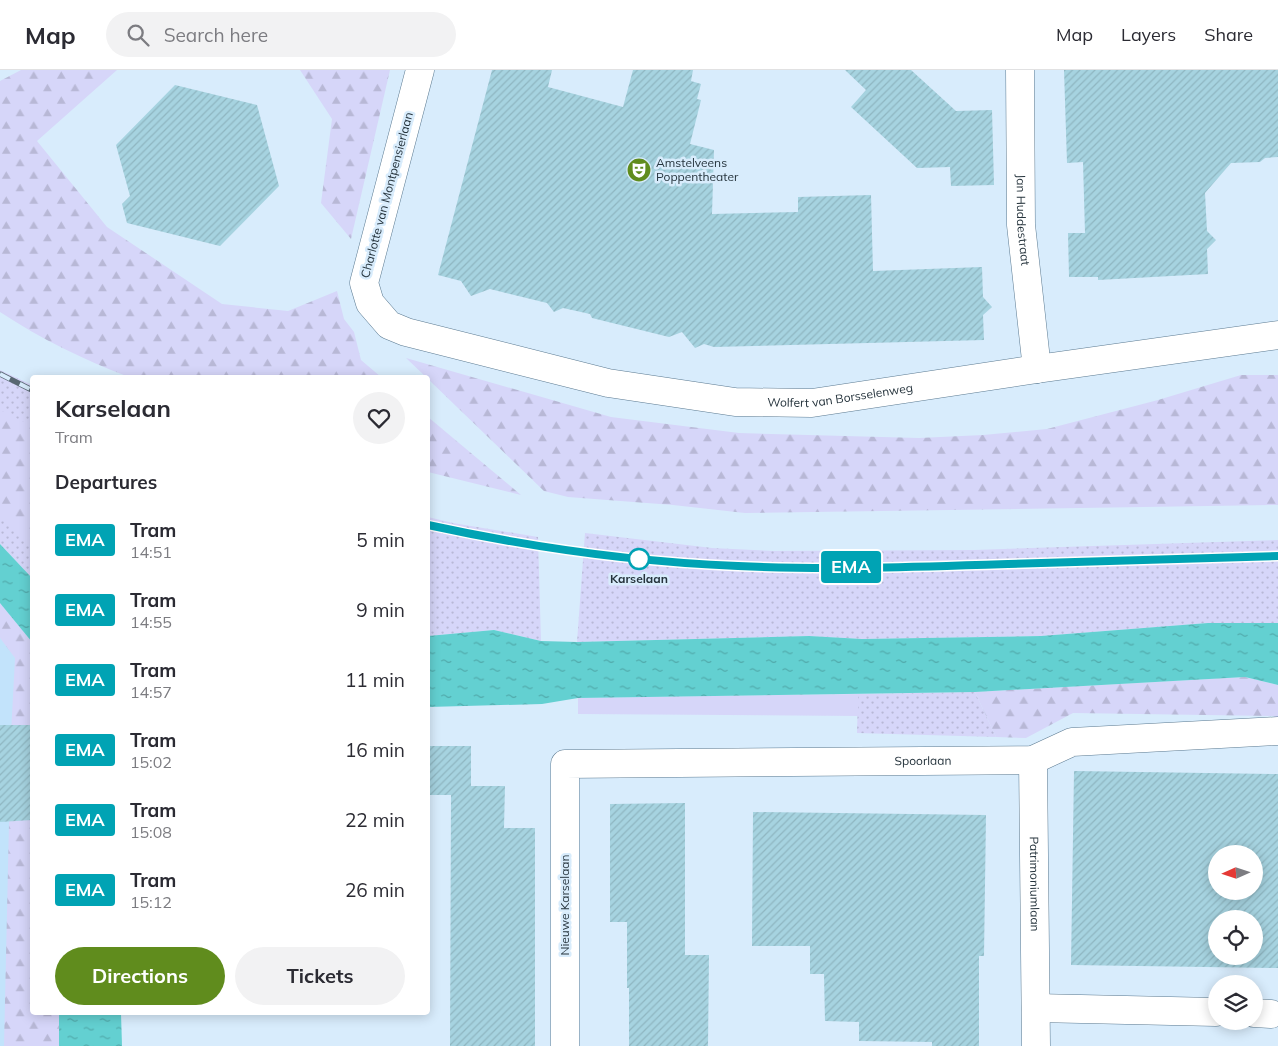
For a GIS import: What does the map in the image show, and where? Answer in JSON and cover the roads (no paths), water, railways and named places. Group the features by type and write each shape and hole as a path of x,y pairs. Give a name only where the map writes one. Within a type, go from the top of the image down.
{"street":[{"name":"Charlotte van Montpensierlaan","path":"406,332 389,325 370,303 364,283 420,70"},
{"name":"Jan Huddestraat","path":"1020,70 1021,225 1037,369"},
{"name":"Wolfert van Borsselenweg","path":"406,332 608,384 734,402 812,403 1278,334"},
{"name":"Spoorlaan","path":"565,764 1033,760 1072,742 1278,731"},
{"name":"Patrimoniumlaan","path":"1033,760 1036,1046"},
{"name":"Nieuwe Karselaan","path":"565,764 565,1046"},
{"path":"1036,1008 1208,1012"}],"water":[{"path":"0,544 30,576 30,640 0,603"},
{"path":"1208,623 1278,623 1278,685 1245,677 975,692 578,698 542,704 430,707 430,636 494,630 541,641 577,642 809,636 862,639 1041,636"},
{"path":"59,1015 121,1015 122,1046 59,1046"}],"railway":[{"path":"0,374 30,389"},
{"path":"430,525 543,547 659,561 738,566 806,568 909,567 1278,556"}],"tram line":[{"name":"EMA","path":"430,525 490,538 576,552 708,565 889,568 1278,556"}],"place":[{"name":"Amstelveens Poppentheater","path":"639,170"},
{"name":"Karselaan","path":"639,559"}]}
